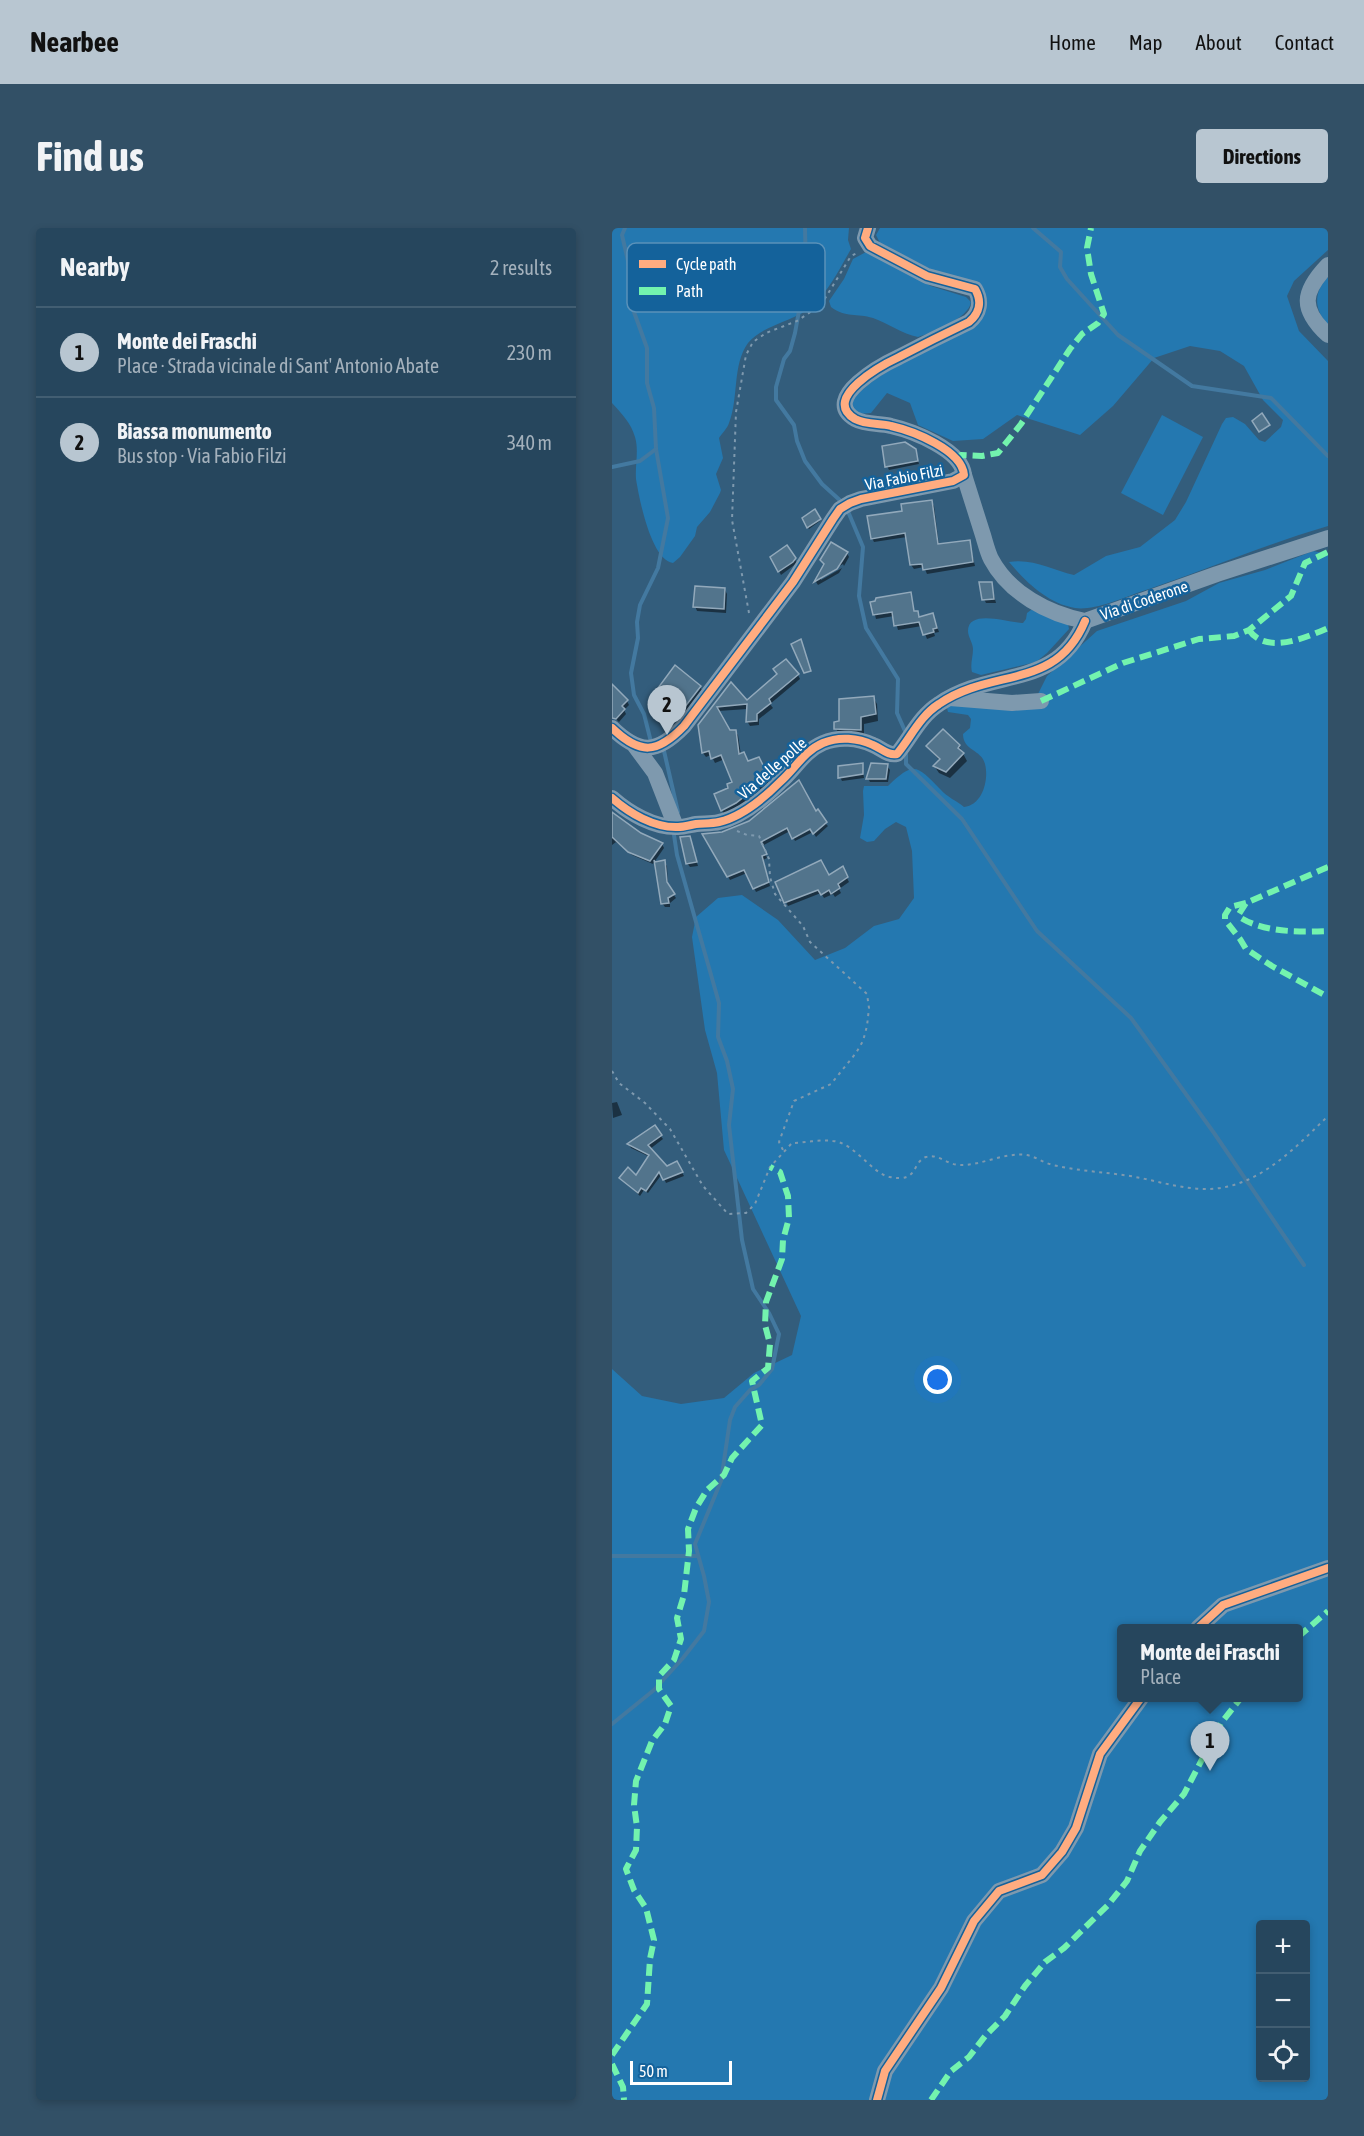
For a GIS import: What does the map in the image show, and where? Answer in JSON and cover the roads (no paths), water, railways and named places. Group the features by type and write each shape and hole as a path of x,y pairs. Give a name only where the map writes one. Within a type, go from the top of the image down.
{"street":[{"name":"Via Fabio Filzi","path":"635,746 653,748 672,739 684,726 793,582 815,544 840,509 850,502 953,482 964,475 963,466 937,444 896,427 854,418 847,409 846,398 858,382 884,364 969,322 979,309 978,295 975,290 927,276 870,246 865,238 868,228"},
{"path":"1328,265 1310,286 1307,302 1315,323 1328,335"},
{"name":"Via di Coderone","path":"964,475 990,558 1005,581 1028,598 1047,608 1064,616 1085,621 1217,574 1328,538"},
{"path":"950,698 969,687 1045,668 1069,647 1079,635 1085,621"},
{"path":"950,698 1012,703 1041,701"},
{"name":"Via delle polle","path":"676,827 720,822 729,818 763,797 791,771 800,759 825,742 838,739 862,741 891,755 896,755 925,715 950,698"},
{"path":"612,728 635,746 654,774 676,827"},
{"path":"612,798 639,817 661,825 676,827"},
{"path":"1203,1624 1223,1605 1328,1568"},
{"path":"877,2100 885,2072 941,1988 974,1921 999,1891 1041,1875 1062,1852 1076,1828 1100,1754 1138,1702"}],"waterway":[{"path":"625,228 622,235 627,257"},
{"path":"805,228 805,243"},
{"path":"1033,228 1061,252 1060,267 1067,279 1118,335 1192,386 1271,398 1328,456"},
{"path":"634,312 647,348 647,383 654,408 656,449 668,518 658,568 640,605 637,622 638,638 631,673 634,695 644,714 651,742"},
{"path":"799,312 790,351 784,359 776,387 776,400 794,425 797,441 805,461 822,484 843,503"},
{"path":"612,467 640,461 656,449"},
{"path":"847,509 863,547 859,596 866,628 898,679 897,713 905,731"},
{"path":"664,751 678,812"},
{"path":"906,754 906,764 962,819 1037,931 1131,1018 1214,1133 1304,1265"},
{"path":"612,1724 654,1690 704,1631 709,1602 695,1544 721,1481 730,1420 735,1407 750,1390 759,1385 772,1369 779,1334 769,1313 753,1289 742,1240 729,1125 733,1089 727,1061 718,1037 719,1003 677,855 674,835"},
{"path":"612,1556 698,1556"}],"place":[{"name":"Biassa monumento","path":"667,735"},
{"name":"Monte dei Fraschi","path":"1210,1771"}]}
